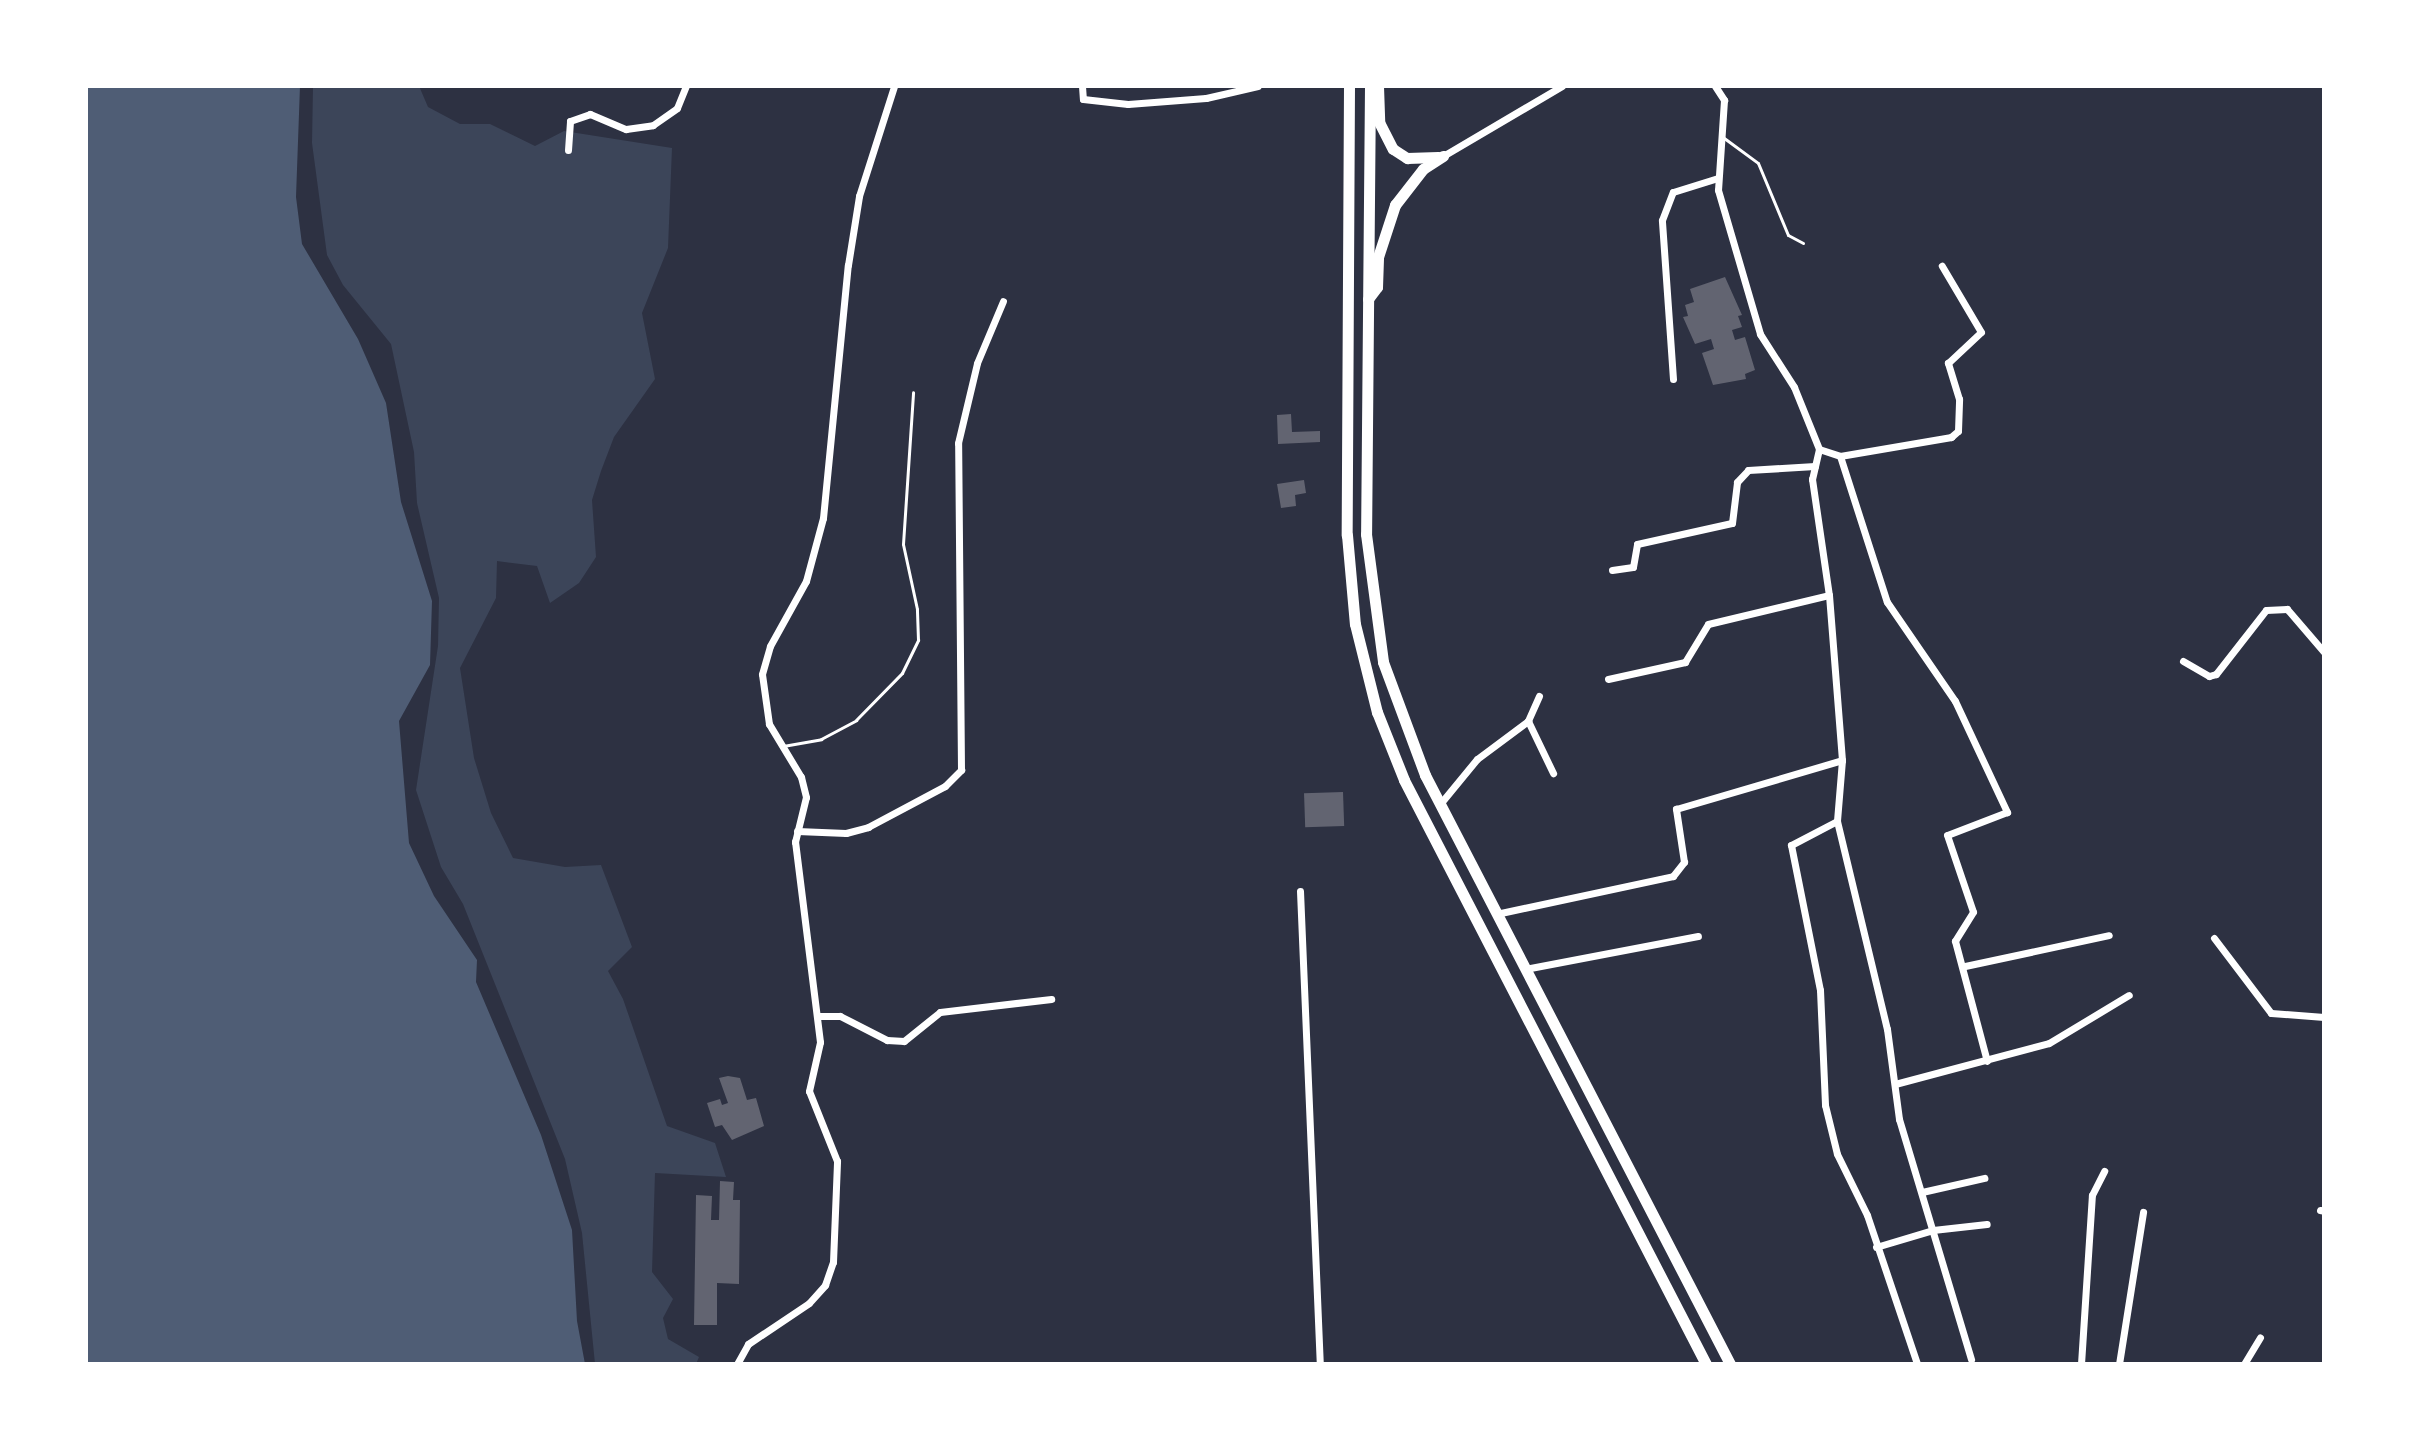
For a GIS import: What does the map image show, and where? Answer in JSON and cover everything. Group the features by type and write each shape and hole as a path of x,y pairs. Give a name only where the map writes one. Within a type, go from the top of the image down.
{"highway":[{"path":"1349,86 1347,535 1355,624 1377,712 1404,780 1706,1364"},
{"path":"1370,86 1366,534 1375,630 1401,719 1440,804 1730,1364"},
{"path":"1378,86 1379,122 1393,149 1421,160 1443,156"},
{"path":"1368,299 1377,287 1381,243 1395,205 1423,169 1443,156"}],"street":[{"path":"568,150 570,121 590,114 626,129 653,125 677,108 686,86"},
{"path":"737,1364 748,1344 809,1303 825,1285 833,1262 837,1161 809,1091 820,1042 797,831 806,797 801,777 769,724 762,674 770,646 806,581 823,518 852,238 859,196 894,86"},
{"path":"1082,86 1083,99 1128,104 1206,98 1258,86"},
{"path":"1443,156 1562,86"},
{"path":"1715,86 1724,100 1724,138 1718,178 1760,334 1794,387 1819,449 1812,479 1829,595 1842,760 1837,821 1881,1001 1899,1119 1971,1359"},
{"path":"1673,379 1662,220 1673,192 1718,178"},
{"path":"1819,449 1840,456 1951,437 1958,431 1959,399 1948,363 1981,332 1942,266"},
{"path":"797,831 846,833 868,827 945,786 961,770 958,443 977,363 1003,301"},
{"path":"1840,456 1887,602 1955,701 2007,812 1947,835 1973,912 1955,941 1965,966 1987,1061"},
{"path":"1612,570 1633,567 1637,544 1732,523 1737,482 1748,470 1815,466"},
{"path":"1608,679 1685,662 1708,624 1829,595"},
{"path":"2183,661 2209,676 2216,674 2266,610 2287,609 2324,652"},
{"path":"1440,804 1477,759 1528,721 1539,696"},
{"path":"1528,721 1553,773"},
{"path":"1496,914 1673,876 1684,862 1676,809 1842,760"},
{"path":"1837,821 1791,845 1820,990 1825,1105 1837,1154 1867,1215 1917,1364"},
{"path":"1300,891 1320,1364"},
{"path":"1965,966 2109,935"},
{"path":"1525,969 1698,936"},
{"path":"2214,938 2271,1013 2324,1017"},
{"path":"1895,1084 2049,1043 2129,995"},
{"path":"819,1016 840,1016 887,1040 904,1041 940,1012 1051,999"},
{"path":"2081,1364 2092,1195 2104,1171"},
{"path":"1922,1192 1984,1178"},
{"path":"2119,1364 2143,1212"},
{"path":"1876,1247 1933,1230 1987,1224"},
{"path":"2244,1364 2260,1337"}],"lane":[{"path":"1724,138 1758,163 1788,235 1803,243"},
{"path":"783,746 821,739 856,720 902,673 918,640 912,572 903,544 913,392"}],"shaded area":[{"path":"86,86 300,86 296,197 302,244 358,339 386,403 401,502 432,601 430,665 399,721 409,843 434,896 477,960 476,982 541,1135 572,1230 577,1321 585,1364 86,1364"},
{"path":"313,86 419,86 428,107 460,124 490,124 535,146 564,131 672,148 668,248 642,313 655,379 614,437 601,471 592,500 596,557 579,583 550,603 537,566 497,561 496,598 460,668 474,758 491,813 513,858 565,867 601,865 632,947 608,971 623,999 667,1126 715,1143 726,1177 655,1173 652,1272 673,1299 663,1318 668,1339 699,1357 696,1364 595,1364 582,1233 565,1159 463,904 441,867 416,790 438,646 439,598 417,503 414,452 391,344 343,285 327,255 312,143"}],"building":[{"path":"1725,277 1742,315 1738,316 1742,327 1732,330 1735,340 1745,337 1755,370 1745,374 1746,379 1713,385 1702,353 1714,349 1711,339 1695,344 1683,317 1688,316 1685,305 1694,302 1690,289"},
{"path":"1291,414 1292,432 1320,431 1320,442 1278,444 1277,415"},
{"path":"1304,480 1306,493 1295,495 1296,506 1281,508 1277,484"},
{"path":"1343,792 1344,826 1305,827 1304,793"},
{"path":"719,1078 740,1078 747,1100 756,1098 764,1126 732,1140 722,1125 715,1127 707,1103 720,1099 722,1105 728,1103"},
{"path":"720,1181 734,1182 733,1200 740,1200 739,1284 717,1283 717,1325 694,1325 696,1195 712,1196 711,1220 719,1220"}]}
